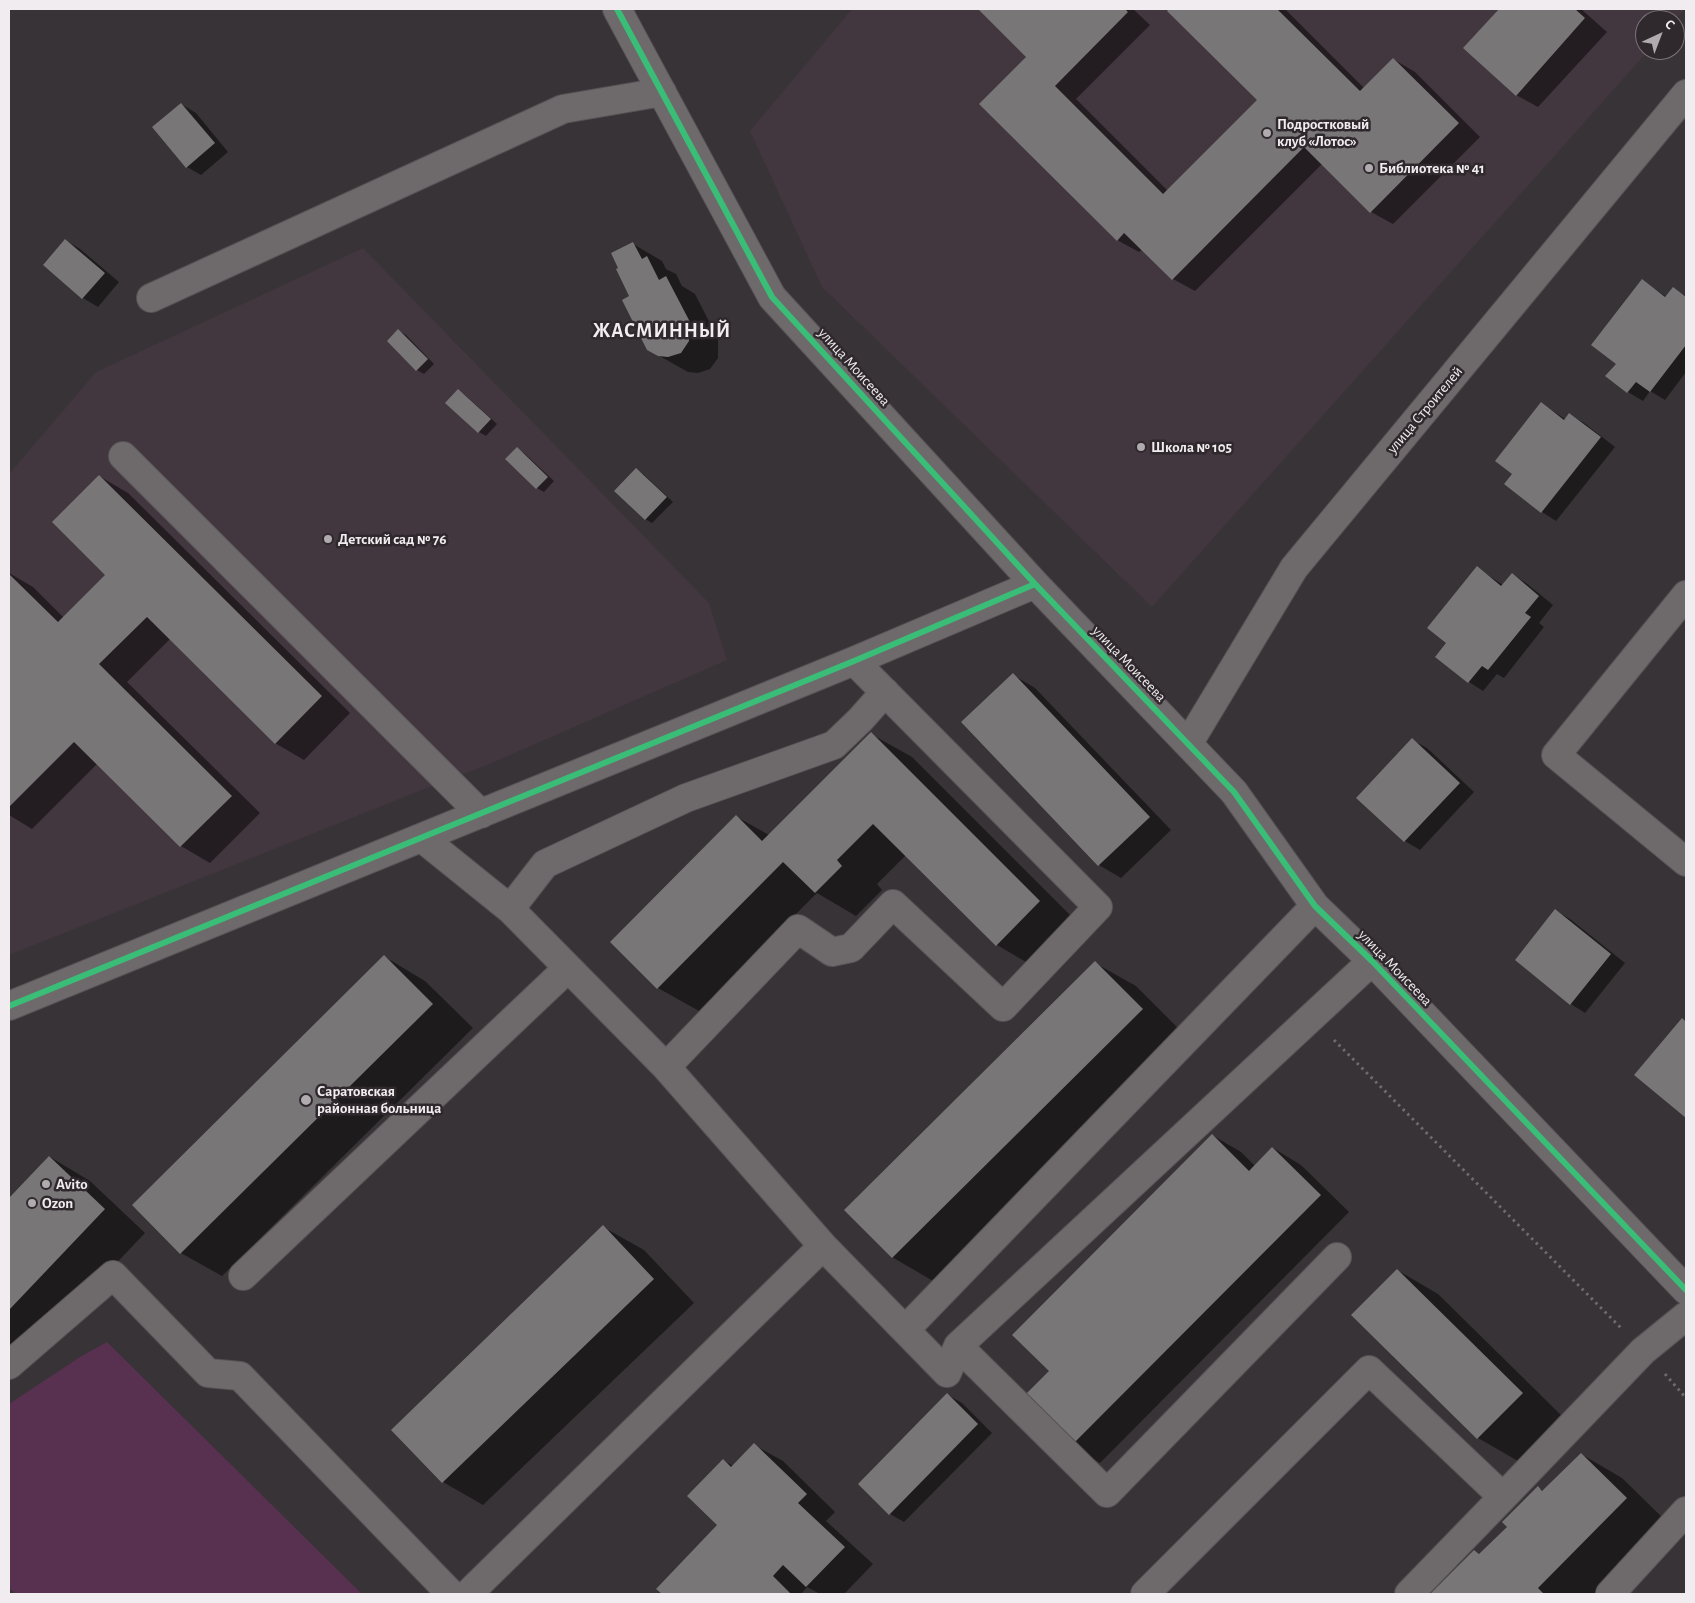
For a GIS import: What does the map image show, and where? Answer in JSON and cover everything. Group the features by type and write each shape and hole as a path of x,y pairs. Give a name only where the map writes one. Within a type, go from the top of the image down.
{"street":[{"name":"улица Моисеева","path":"618,9 772,296 1035,584 1234,792 1315,906 1372,961 1686,1290"},
{"path":"151,298 563,109 662,92"},
{"name":"улица Строителей","path":"1188,744 1294,568 1686,94"},
{"path":"123,456 481,814"},
{"path":"9,1006 854,661 1035,584"},
{"path":"1686,595 1556,755 1686,862"},
{"path":"666,1067 798,929 832,952 851,948 893,904 1002,1007 1098,907 854,661"},
{"path":"510,909 545,864 686,798 834,745 885,692"},
{"path":"422,838 510,909 666,1067 823,1246 947,1373 958,1346 1372,961"},
{"path":"905,1330 1315,906"},
{"path":"243,1276 568,968"},
{"path":"468,1594 823,1246"},
{"path":"958,1346 1108,1493 1337,1257"},
{"path":"9,1364 113,1274 208,1373 240,1376 451,1594"},
{"path":"1409,1594 1643,1351 1686,1316"},
{"path":"1145,1594 1369,1370 1502,1497"},
{"path":"1610,1594 1686,1511"}],"path":[{"path":"1312,1018 1430,1134 1643,1351 1686,1398"}],"shaded area":[{"name":"Школа № 105","path":"852,9 1685,9 1635,10 1635,60 1640,60 1152,607 822,287 750,131"},
{"name":"Детский сад № 76","path":"363,248 709,603 727,660 485,766 9,955 9,474 96,372"},
{"path":"107,1342 362,1594 16,1594 9,1588 9,1404 80,1357"}],"building":[{"path":"978,9 1125,9 1128,12 1055,86 1163,194 1257,100 1167,11 1169,9 1277,9 1360,91 1393,58 1459,123 1370,213 1304,147 1172,280 1124,233 1117,241 979,104 1026,57"},
{"path":"1499,9 1575,9 1585,18 1516,96 1463,48"},
{"path":"181,103 215,143 186,168 152,127"},
{"path":"65,239 105,273 82,299 43,265"},
{"path":"633,242 642,259 647,256 659,280 666,276 690,322 689,341 681,353 668,357 658,356 647,350 622,300 629,296 616,269 618,268 611,253"},
{"path":"1642,279 1665,297 1673,287 1686,297 1686,345 1650,392 1636,382 1627,393 1605,376 1616,364 1591,345"},
{"path":"398,329 428,359 416,371 387,341"},
{"path":"458,389 491,419 478,433 445,403"},
{"path":"1541,402 1564,420 1569,413 1601,437 1541,513 1504,484 1512,474 1495,461"},
{"path":"517,447 548,477 536,489 505,459"},
{"path":"636,468 667,497 645,520 614,491"},
{"path":"99,475 322,696 275,744 147,617 99,664 232,796 180,847 74,742 9,807 9,574 58,622 105,575 52,522"},
{"path":"1477,566 1501,586 1512,573 1539,596 1525,613 1531,617 1488,670 1482,666 1468,683 1435,657 1446,643 1427,628"},
{"path":"1013,673 1150,817 1098,866 961,722"},
{"path":"871,732 1040,901 996,946 873,824 837,860 842,866 815,893 783,862 657,989 610,942 736,815 762,841"},
{"path":"1412,738 1460,783 1404,842 1356,798"},
{"path":"1555,909 1611,954 1570,1005 1515,960"},
{"path":"384,955 433,1004 180,1254 132,1205"},
{"path":"1095,961 1143,1009 892,1258 844,1210"},
{"path":"1682,1018 1686,1022 1686,1118 1634,1075"},
{"path":"1212,1134 1249,1171 1272,1147 1321,1195 1070,1447 1021,1399 1049,1371 1012,1335"},
{"path":"49,1156 105,1209 9,1310 9,1198"},
{"path":"603,1225 654,1279 442,1483 391,1430"},
{"path":"1397,1269 1523,1393 1477,1439 1351,1315"},
{"path":"947,1393 978,1424 889,1515 858,1484"},
{"path":"754,1443 807,1494 798,1503 845,1547 806,1587 783,1565 773,1576 791,1594 662,1594 656,1589 717,1525 687,1496 723,1459 731,1467"},
{"path":"1581,1453 1627,1498 1538,1588 1542,1594 1430,1594 1474,1550 1479,1554 1507,1527 1502,1522 1538,1486 1542,1491"}],"cycle path":[{"path":"617,9 772,297 1035,584 1234,792 1315,906 1372,961 1686,1290"},
{"path":"9,1006 854,661 1035,584"}],"place":[{"name":"Подростковый клуб «Лотос»","path":"1267,133"},
{"name":"Библиотека № 41","path":"1369,168"},
{"name":"Школа № 105","path":"1141,447"},
{"name":"Детский сад № 76","path":"328,539"},
{"name":"Саратовская районная больница","path":"306,1100"},
{"name":"Avito","path":"46,1184"},
{"name":"Ozon","path":"32,1203"}],"district":[{"name":"ЖАСМИННЫЙ","path":"662,331"}]}
